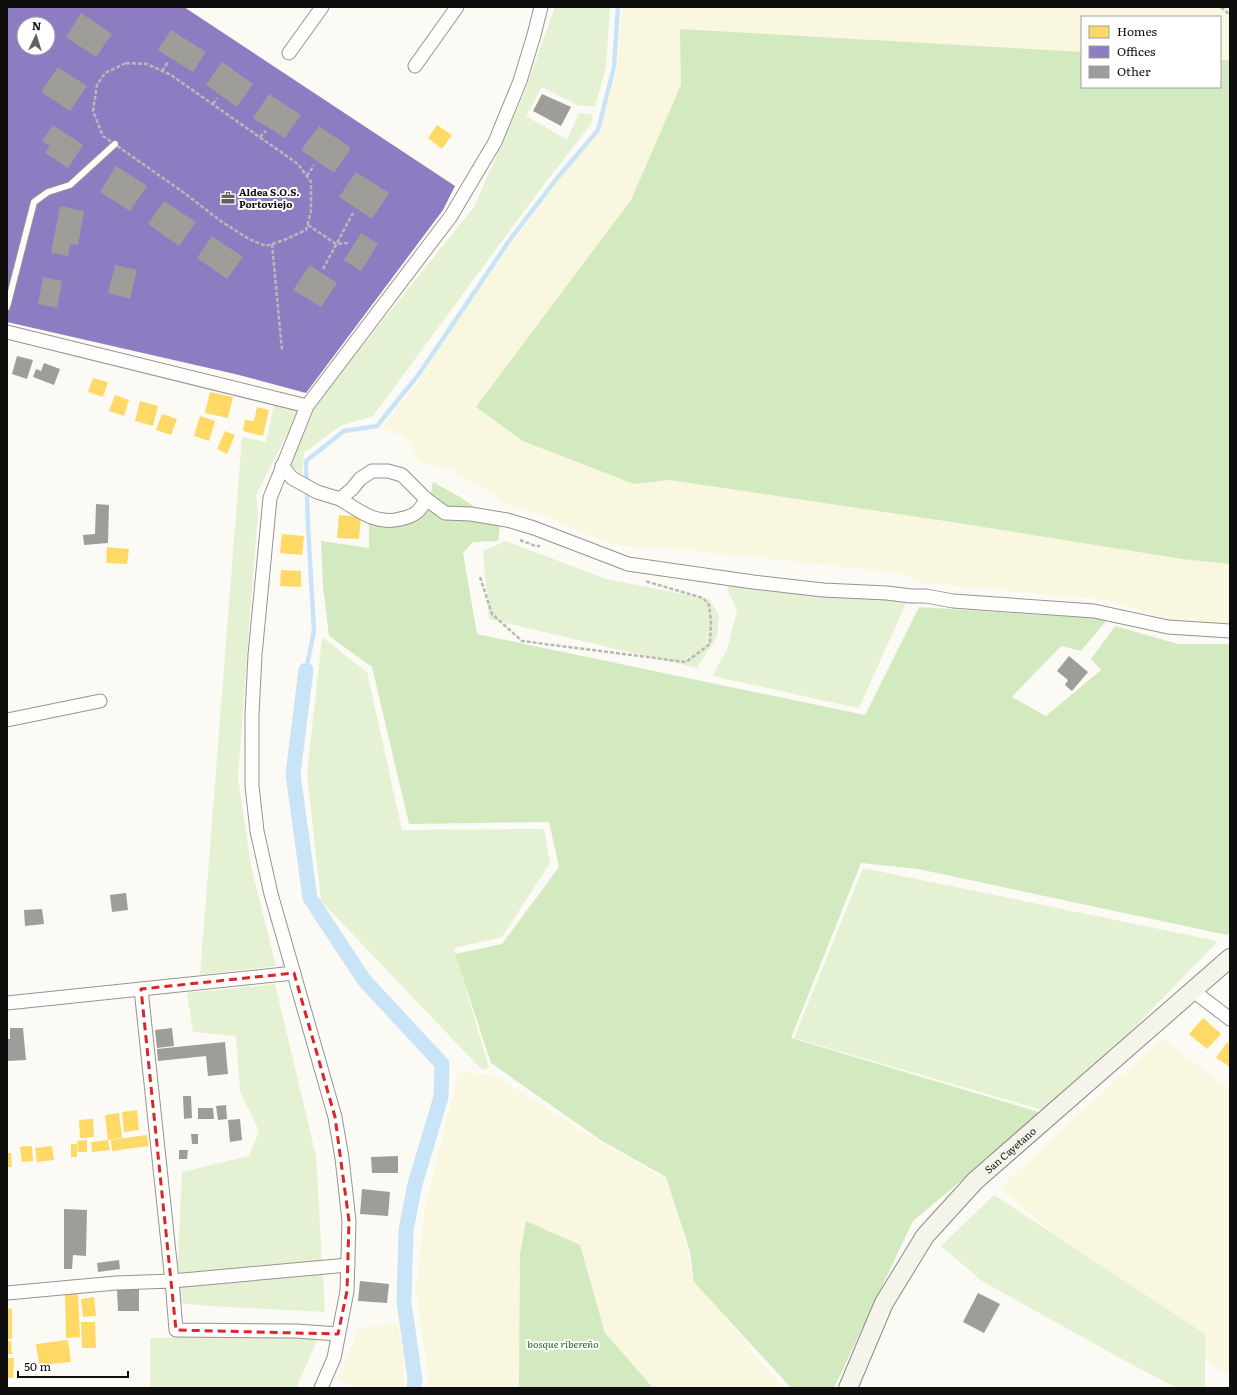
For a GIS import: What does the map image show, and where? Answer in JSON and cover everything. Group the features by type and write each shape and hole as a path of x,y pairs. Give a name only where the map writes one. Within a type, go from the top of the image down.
{"main road":[{"name":"San Cayetano","path":"848,1388 884,1303 925,1236 975,1181 1230,958"}],"street":[{"path":"289,53 322,7"},
{"path":"415,66 456,7"},
{"path":"321,1388 334,1358 347,1291 349,1221 342,1158 335,1117 271,894 257,831 252,786 252,714 255,655 270,498 307,406 451,216 474,180 495,142 520,81 541,7"},
{"path":"7,332 307,406"},
{"path":"282,466 292,478 317,492 340,499 365,514 379,520 392,521 407,517 418,512 426,500"},
{"path":"340,499 352,489 360,479 372,471 388,471 402,475 426,500 445,514 471,514 507,520 534,528 628,564 648,568 823,590 926,596 953,601 1094,611 1168,627 1230,631"},
{"path":"7,720 100,701"},
{"path":"7,1003 294,973"},
{"path":"141,989 176,1330 296,1331 338,1334"},
{"path":"1192,990 1230,1019"},
{"path":"7,1293 116,1283 172,1281 348,1265"}],"lane":[{"path":"7,307 34,202 48,192 70,185 115,144"}],"path":[{"path":"1221,7 1230,15"},
{"path":"126,62 147,64 162,71 171,75 298,164 311,182 311,211 306,230 266,246 249,239 222,222 183,192 103,136 93,111 97,85 105,74 126,62"},
{"path":"162,71 168,62"},
{"path":"213,104 218,98"},
{"path":"260,137 266,131"},
{"path":"307,176 314,165"},
{"path":"323,269 353,212"},
{"path":"308,225 336,244 348,243"},
{"path":"272,244 282,350"},
{"path":"507,520 516,538 535,546 546,547"},
{"path":"480,577 492,614 522,641 686,662 710,644 711,621 709,605 703,598 641,580"}],"highlighted area":[{"path":"294,973 335,1117 349,1221 347,1291 338,1334 176,1330 141,989"}],"green space":[{"path":"555,7 610,7 606,67 595,107 577,105 542,87 526,116 567,140 579,113 593,114 591,124 536,195 373,416 340,426 304,453 302,474 286,463 313,407 474,207 525,91"},
{"path":"622,7 1230,7 1230,624 1168,620 1108,600 923,583 900,573 655,547 641,548 606,543 548,517 506,504 479,485 447,468 421,463 405,437 382,428 419,380 456,321 560,177 598,133 617,72"},
{"path":"680,29 1081,52 1081,88 1221,88 1221,60 1230,60 1230,564 1182,559 952,522 669,480 634,484 523,441 476,407 631,200 681,85"},
{"path":"274,404 300,409 256,495 258,511 238,778 251,866 276,966 200,975 242,437 266,442"},
{"path":"433,482 460,497 500,524 498,541 473,542 463,553 477,634 865,715 919,607 1108,619 1081,651 1061,646 1012,697 1046,716 1101,670 1091,659 1115,626 1178,644 1230,644 1230,932 1227,935 918,869 861,863 791,1038 1042,1113 913,1221 834,1388 791,1388 694,1282 690,1252 666,1177 602,1141 491,1063 455,954 502,944 559,867 549,822 409,824 372,667 329,636 323,586 321,541 369,548 369,523 397,521 428,512"},
{"path":"506,541 606,579 709,599 719,615 717,637 697,668 489,619 483,551"},
{"path":"728,578 907,601 859,708 712,676 727,650 737,610 728,591"},
{"path":"322,637 367,672 402,830 544,829 550,863 502,937 454,948 489,1068 482,1070 321,901 307,774"},
{"path":"863,868 1218,941 1052,1113 794,1038"},
{"path":"275,984 316,1156 325,1312 176,1303 182,1172 249,1156 259,1131 240,1091 236,1036 193,1032 187,993"},
{"path":"1162,1038 1230,1089 1230,1372 1218,1369 999,1188"},
{"path":"458,1072 494,1075 602,1143 668,1181 695,1280 782,1388 427,1388 428,1376 416,1290 425,1207"},
{"path":"994,1195 1205,1334 1205,1388 1177,1388 1125,1361 982,1281 941,1246"},
{"name":"bosque ribereño","path":"526,1221 580,1245 605,1333 653,1388 519,1388 520,1255"},
{"path":"397,1323 404,1357 403,1388 357,1388 338,1379 358,1329"},
{"path":"320,1334 296,1388 150,1388 150,1338"}],"building: Homes":[{"path":"437,125 452,135 442,149 428,138"},
{"path":"93,378 108,382 103,397 88,392"},
{"path":"210,392 233,397 228,418 205,413"},
{"path":"115,395 129,400 124,416 109,411"},
{"path":"140,401 158,406 153,426 135,421"},
{"path":"257,407 269,410 263,436 243,431 245,420 254,421"},
{"path":"162,414 177,419 171,435 156,430"},
{"path":"200,416 215,421 209,441 194,436"},
{"path":"225,431 235,435 227,454 217,449"},
{"path":"339,515 361,517 359,539 337,538"},
{"path":"282,534 304,536 302,555 280,553"},
{"path":"107,547 129,549 127,564 106,563"},
{"path":"281,570 301,571 301,587 280,586"},
{"path":"1203,1018 1221,1034 1207,1049 1189,1034"},
{"path":"1227,1042 1230,1045 1230,1067 1216,1058"},
{"path":"137,1110 139,1130 124,1132 122,1112"},
{"path":"119,1113 122,1138 108,1140 105,1115"},
{"path":"93,1119 94,1137 80,1138 79,1120"},
{"path":"147,1135 149,1146 112,1151 111,1140"},
{"path":"87,1140 87,1152 78,1152 77,1141"},
{"path":"108,1140 110,1150 92,1152 91,1142"},
{"path":"71,1144 77,1144 77,1157 71,1157"},
{"path":"32,1146 33,1161 22,1162 20,1147"},
{"path":"52,1146 54,1160 37,1162 35,1148"},
{"path":"7,1153 11,1153 12,1167 7,1167"},
{"path":"65,1293 78,1293 80,1337 66,1338"},
{"path":"94,1297 96,1316 83,1317 81,1299"},
{"path":"7,1308 12,1309 12,1339 7,1339"},
{"path":"81,1322 95,1322 96,1348 82,1348"},
{"path":"68,1340 71,1362 39,1365 36,1344"},
{"path":"7,1341 11,1341 12,1354 7,1354"},
{"path":"7,1358 14,1358 13,1378 7,1378"}],"building: Offices":[{"name":"Aldea S.O.S. Portoviejo","path":"7,7 184,7 455,186 443,210 306,393 235,374 7,322"}],"building: Other":[{"path":"81,13 112,34 96,57 66,37"},
{"path":"171,30 206,52 193,72 158,50"},
{"path":"222,62 253,84 237,107 206,85"},
{"path":"58,67 87,86 70,111 41,92"},
{"path":"269,94 301,115 285,138 253,118"},
{"path":"542,94 571,107 561,126 533,111"},
{"path":"53,125 83,145 68,168 45,153 50,146 42,141"},
{"path":"319,126 351,148 334,173 301,150"},
{"path":"116,166 147,186 130,211 100,192"},
{"path":"356,172 389,193 372,219 339,197"},
{"path":"164,201 196,222 179,246 148,224"},
{"path":"60,206 84,211 78,245 70,244 68,256 51,253"},
{"path":"361,233 378,244 361,271 344,260"},
{"path":"212,236 243,257 227,279 197,258"},
{"path":"115,265 137,270 130,299 108,293"},
{"path":"310,265 337,283 321,307 293,290"},
{"path":"43,277 62,281 57,308 38,304"},
{"path":"17,356 33,360 27,379 12,374"},
{"path":"44,363 60,369 54,385 33,377 36,369 41,371"},
{"path":"96,504 109,505 108,543 84,545 83,535 95,534"},
{"path":"1069,656 1088,672 1072,691 1065,685 1068,680 1057,671"},
{"path":"126,893 128,910 112,912 110,895"},
{"path":"42,909 44,924 25,926 24,910"},
{"path":"10,1028 23,1028 26,1060 7,1061 7,1039 10,1039"},
{"path":"172,1028 174,1046 157,1048 155,1030"},
{"path":"225,1042 228,1074 208,1076 206,1056 158,1061 157,1049"},
{"path":"183,1096 191,1096 192,1118 184,1119"},
{"path":"226,1105 227,1119 218,1120 216,1106"},
{"path":"198,1108 213,1108 214,1119 198,1119"},
{"path":"240,1119 242,1140 230,1142 228,1120"},
{"path":"191,1134 198,1134 198,1144 192,1144"},
{"path":"179,1150 188,1150 187,1159 179,1159"},
{"path":"398,1156 398,1173 372,1173 371,1157"},
{"path":"362,1189 390,1192 388,1216 360,1214"},
{"path":"64,1209 87,1210 86,1256 73,1255 72,1269 64,1269"},
{"path":"119,1260 120,1269 98,1272 97,1263"},
{"path":"360,1281 389,1284 387,1303 358,1301"},
{"path":"139,1289 139,1311 118,1311 117,1290"},
{"path":"978,1293 1000,1304 984,1333 963,1322"}],"waterway":[{"path":"306,670 314,631 306,461 344,431 377,426 419,374 509,241 558,177 598,130 614,67 618,7"},
{"path":"306,670 293,774 310,898 364,980 442,1064 441,1097 415,1184 406,1230 404,1302 415,1379 414,1388"}],"place":[{"name":"Aldea S.O.S. Portoviejo","path":"228,198"}]}
